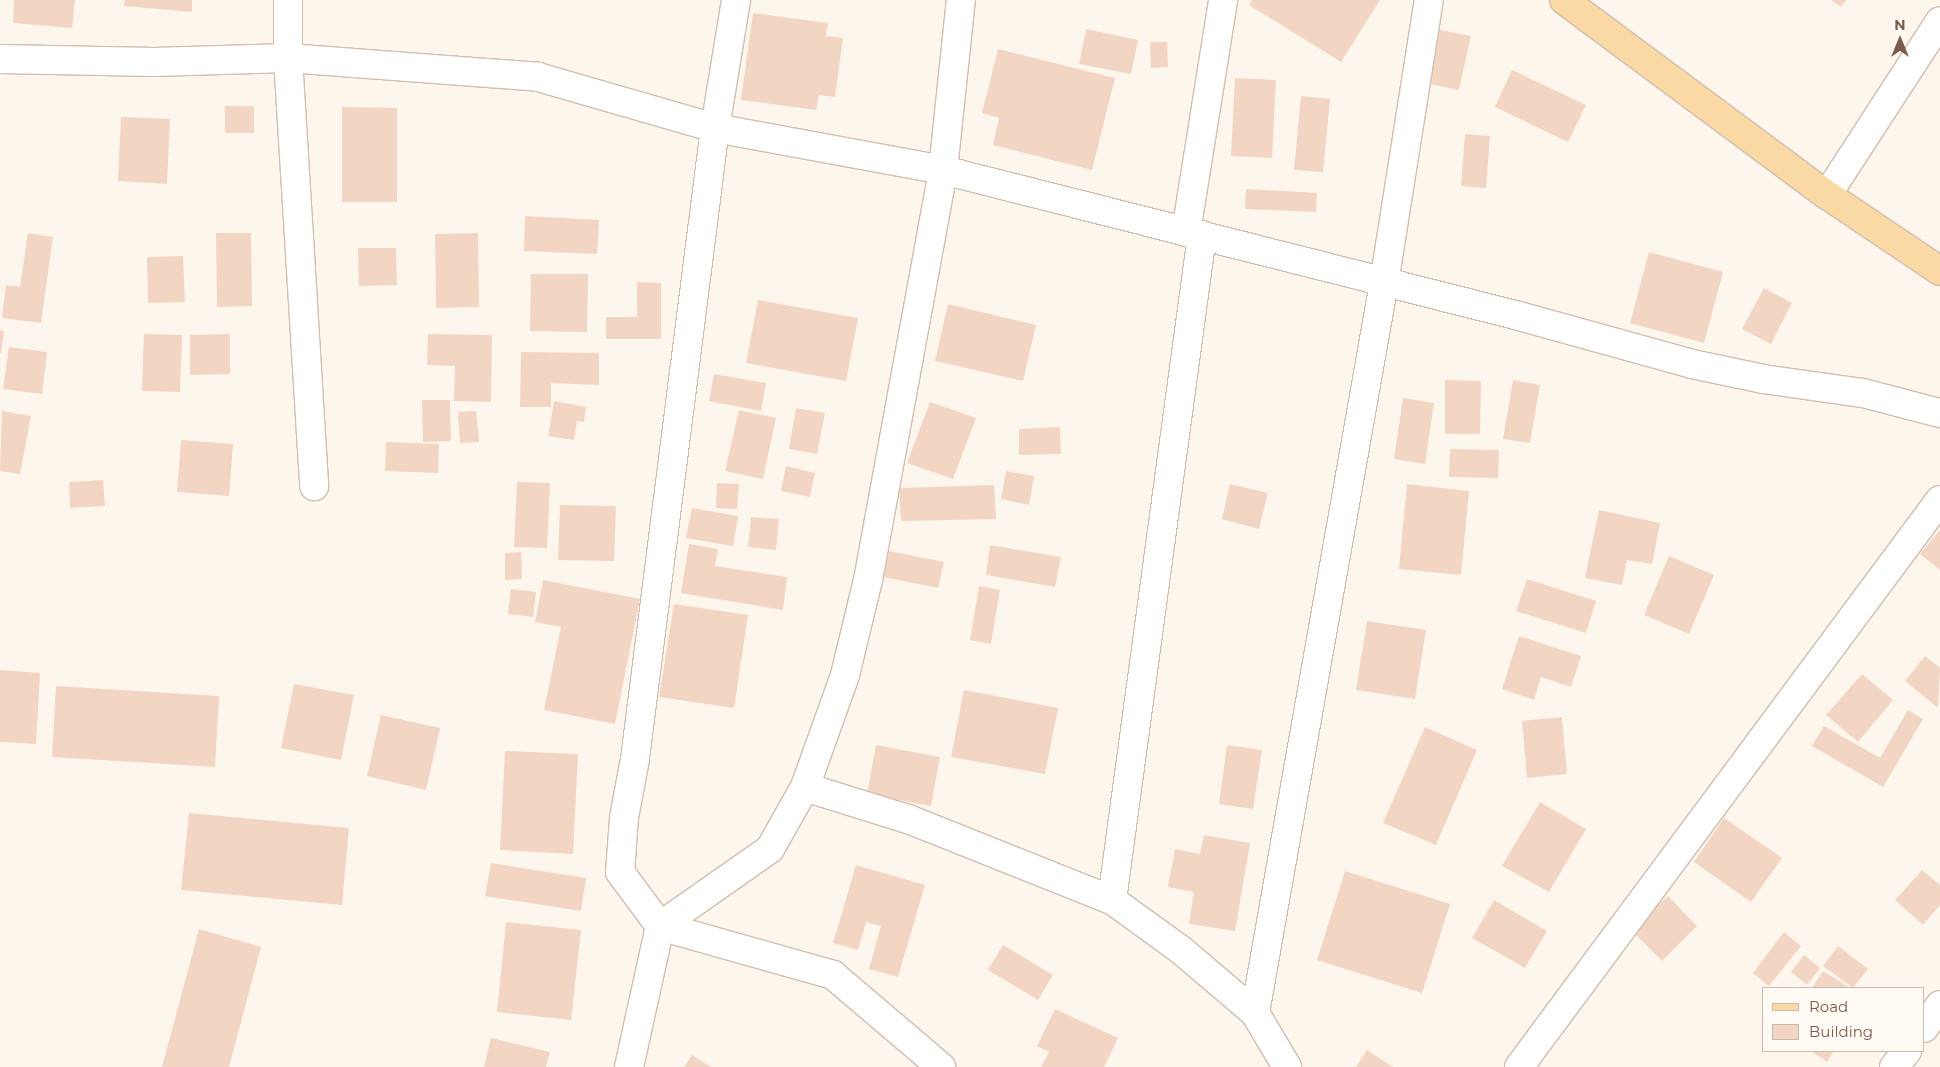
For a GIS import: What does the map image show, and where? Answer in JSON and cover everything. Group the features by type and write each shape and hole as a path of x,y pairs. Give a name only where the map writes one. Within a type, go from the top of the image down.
{"main road":[{"path":"1564,0 1827,194 1940,271"}],"street":[{"path":"288,0 288,58 314,486"},
{"path":"736,0 715,128 635,760 624,818 620,872 660,926 833,975 941,1067"},
{"path":"628,1067 660,926 770,849 805,787 845,674 868,580 942,170 961,0"},
{"path":"1112,900 1223,0"},
{"path":"1255,1013 1384,283 1429,0"},
{"path":"1827,194 1940,21"},
{"path":"0,58 154,62 288,58 538,77 715,128 942,170 1519,316 1692,364 1763,379 1863,393 1940,413"},
{"path":"1519,1067 1940,500"},
{"path":"805,787 908,819 1112,900 1182,950 1255,1013 1287,1067"},
{"path":"1925,1027 1940,1005"},
{"path":"1894,1067 1906,1052"}],"building":[{"path":"14,0 75,0 72,28 13,23"},
{"path":"125,0 192,0 192,12 124,6"},
{"path":"1252,0 1380,0 1341,62 1249,5"},
{"path":"1831,0 1846,0 1841,7"},
{"path":"753,13 828,23 826,36 843,38 835,97 819,95 816,110 741,100"},
{"path":"1086,29 1138,40 1131,74 1079,64"},
{"path":"1436,29 1471,36 1459,90 1425,83"},
{"path":"1150,42 1167,42 1168,67 1151,68"},
{"path":"998,49 1115,78 1092,170 993,145 999,118 982,113"},
{"path":"1512,70 1586,105 1568,142 1495,107"},
{"path":"1235,78 1276,80 1272,158 1231,156"},
{"path":"1301,96 1330,99 1323,172 1294,170"},
{"path":"225,106 254,106 254,133 225,133"},
{"path":"342,107 397,108 397,202 342,202"},
{"path":"121,117 170,119 167,184 118,181"},
{"path":"1465,134 1490,136 1486,188 1461,186"},
{"path":"1246,189 1317,193 1316,212 1245,209"},
{"path":"525,216 599,220 597,254 524,251"},
{"path":"28,233 53,237 41,323 2,318 6,285 20,287"},
{"path":"216,233 251,233 252,306 217,307"},
{"path":"478,233 479,307 436,308 435,234"},
{"path":"358,248 396,248 397,285 359,286"},
{"path":"1649,252 1723,272 1704,343 1630,323"},
{"path":"183,256 185,302 148,303 147,257"},
{"path":"531,274 588,274 587,332 530,331"},
{"path":"637,282 661,283 661,339 606,339 606,317 637,317"},
{"path":"1764,288 1792,303 1771,344 1742,329"},
{"path":"758,300 858,318 846,381 746,363"},
{"path":"948,304 1036,325 1023,381 935,361"},
{"path":"0,330 4,331 1,353 0,353"},
{"path":"144,334 182,335 180,392 142,391"},
{"path":"230,334 230,374 190,375 190,335"},
{"path":"428,334 492,335 491,402 454,401 455,366 427,365"},
{"path":"9,347 47,352 42,394 3,389"},
{"path":"521,352 599,353 599,385 551,383 551,407 520,407"},
{"path":"714,374 766,383 761,411 709,401"},
{"path":"1445,380 1481,381 1480,434 1445,434"},
{"path":"1513,380 1540,385 1530,443 1503,439"},
{"path":"1403,398 1434,403 1425,464 1394,459"},
{"path":"422,400 450,400 451,441 423,442"},
{"path":"554,401 586,407 584,422 577,421 574,440 548,436"},
{"path":"930,402 976,418 953,479 907,463"},
{"path":"796,408 825,413 817,454 789,449"},
{"path":"739,410 776,418 763,479 725,471"},
{"path":"2,411 31,416 20,474 0,471"},
{"path":"476,411 479,442 460,443 458,412"},
{"path":"1060,427 1061,454 1019,455 1019,429"},
{"path":"181,440 233,444 229,496 177,492"},
{"path":"386,442 439,444 438,473 385,471"},
{"path":"1450,449 1499,450 1498,478 1449,477"},
{"path":"786,466 815,473 810,497 781,491"},
{"path":"1006,471 1034,476 1029,505 1001,499"},
{"path":"103,480 105,506 70,508 69,482"},
{"path":"517,482 550,483 547,548 514,547"},
{"path":"717,483 739,484 737,509 716,508"},
{"path":"1230,484 1268,493 1259,529 1222,519"},
{"path":"1407,484 1469,491 1461,575 1399,569"},
{"path":"994,485 996,519 901,521 899,488"},
{"path":"560,505 616,506 614,561 558,560"},
{"path":"692,508 738,516 733,546 686,538"},
{"path":"1599,510 1660,523 1652,564 1627,560 1622,585 1585,578"},
{"path":"751,517 779,519 776,550 748,547"},
{"path":"1940,530 1940,570 1920,554"},
{"path":"689,544 718,549 715,566 787,577 783,610 681,593"},
{"path":"990,545 1061,557 1055,587 986,575"},
{"path":"889,551 944,562 938,588 883,577"},
{"path":"521,552 522,579 505,580 505,553"},
{"path":"1669,556 1714,575 1689,634 1644,615"},
{"path":"1527,579 1596,601 1586,633 1516,611"},
{"path":"543,580 640,599 615,724 544,710 561,627 535,622"},
{"path":"979,586 1000,590 991,644 970,640"},
{"path":"511,589 536,592 533,617 508,614"},
{"path":"674,604 748,615 734,708 659,697"},
{"path":"1367,621 1426,630 1415,699 1356,690"},
{"path":"1519,636 1581,656 1571,687 1541,677 1534,700 1502,689"},
{"path":"1925,656 1940,668 1938,708 1905,681"},
{"path":"0,670 40,673 36,744 0,742"},
{"path":"1862,674 1893,700 1858,742 1826,715"},
{"path":"294,684 354,695 341,760 281,748"},
{"path":"56,686 219,696 215,767 52,757"},
{"path":"964,690 1058,708 1045,774 951,757"},
{"path":"1908,710 1923,719 1883,787 1812,746 1824,726 1880,758"},
{"path":"381,715 440,728 426,790 367,776"},
{"path":"1562,717 1567,774 1527,778 1522,721"},
{"path":"1425,727 1477,750 1436,845 1383,823"},
{"path":"876,745 940,757 931,806 867,794"},
{"path":"1227,745 1262,750 1253,809 1219,804"},
{"path":"505,751 578,754 573,854 500,850"},
{"path":"1540,802 1586,829 1549,892 1502,866"},
{"path":"189,813 349,828 342,905 181,890"},
{"path":"1724,818 1782,858 1751,902 1694,862"},
{"path":"1204,835 1250,843 1235,931 1189,924 1194,892 1168,887 1175,849 1200,854"},
{"path":"491,863 586,878 581,911 485,896"},
{"path":"856,865 925,885 898,977 869,969 881,926 866,922 858,950 833,943"},
{"path":"1922,870 1940,885 1940,905 1923,925 1895,900"},
{"path":"1345,871 1450,904 1422,993 1317,960"},
{"path":"1668,896 1697,926 1662,961 1632,931"},
{"path":"1494,900 1547,931 1525,968 1472,938"},
{"path":"506,922 581,930 571,1020 497,1012"},
{"path":"199,929 261,947 229,1067 162,1067"},
{"path":"1784,932 1801,946 1769,986 1753,973"},
{"path":"1003,945 1053,975 1038,1000 988,970"},
{"path":"1838,946 1868,969 1854,987 1852,987 1823,966"},
{"path":"1804,955 1820,968 1807,985 1791,972"},
{"path":"1823,971 1848,987 1813,987"},
{"path":"1055,1009 1118,1038 1104,1067 1041,1067 1049,1052 1037,1046"},
{"path":"491,1038 550,1052 546,1067 484,1067"},
{"path":"1367,1050 1393,1067 1356,1067"},
{"path":"1812,1052 1833,1052 1827,1062"},
{"path":"692,1055 711,1067 684,1067"}]}
